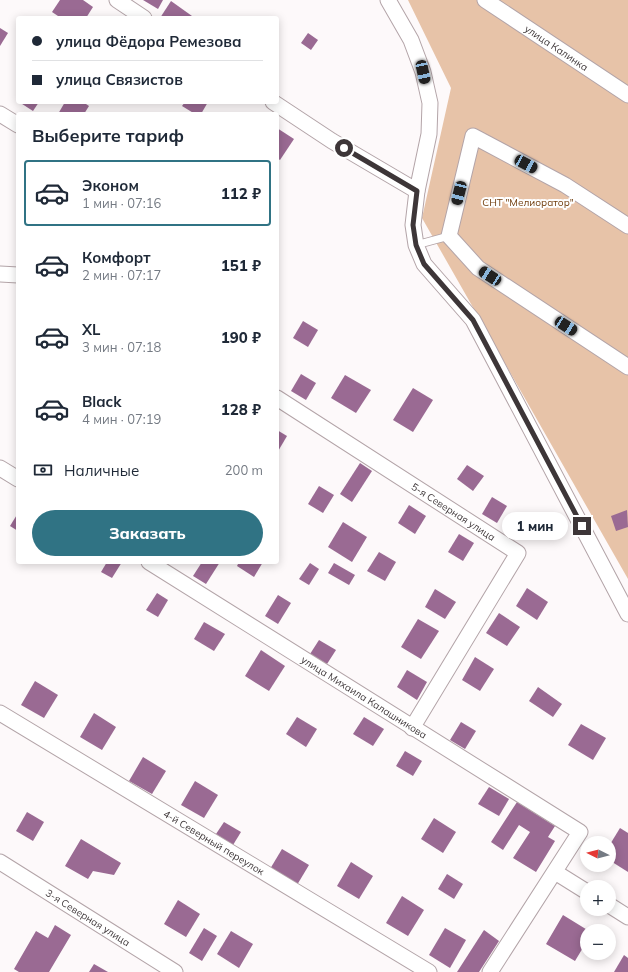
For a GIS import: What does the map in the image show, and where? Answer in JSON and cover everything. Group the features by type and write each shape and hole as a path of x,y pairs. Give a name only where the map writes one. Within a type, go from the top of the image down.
{"street":[{"path":"117,0 141,16"},
{"path":"388,0 411,40 423,72 430,103 429,134 417,191 413,225 416,245 424,264 473,320 628,614"},
{"name":"улица Калинка","path":"485,0 628,95"},
{"path":"276,104 332,141 417,191"},
{"path":"0,114 16,124"},
{"path":"628,226 565,185 473,136 449,236 478,268 628,367"},
{"path":"0,274 16,275"},
{"name":"5-я Северная улица","path":"279,399 518,553 412,728"},
{"path":"0,468 16,478"},
{"name":"улица Михаила Калашникова","path":"152,564 580,832 555,872"},
{"name":"4-й Северный переулок","path":"0,712 429,972"},
{"name":"3-я Северная улица","path":"0,862 175,972"},
{"path":"490,972 555,872 580,888"},
{"path":"616,909 628,917"}],"lane":[{"path":"416,245 449,236"}],"green space":[{"name":"СНТ \"Мелиоратор\"","path":"408,0 628,0 628,579 422,218 451,88"}],"building":[{"path":"60,0 83,0 93,7 87,16 58,16 52,12"},
{"path":"143,0 163,0 158,9"},
{"path":"171,1 192,16 161,16"},
{"path":"0,28 8,33 0,46"},
{"path":"308,33 318,40 311,50 301,43"},
{"path":"22,104 38,104 33,111"},
{"path":"64,104 86,104 89,106 85,112 59,112"},
{"path":"184,104 207,104 202,112 192,112 182,106"},
{"path":"279,129 294,139 280,160 279,159"},
{"path":"303,321 318,330 308,347 293,338"},
{"path":"301,374 316,383 306,400 291,391"},
{"path":"345,375 371,390 356,413 331,398"},
{"path":"413,388 433,400 413,432 393,420"},
{"path":"279,431 287,436 279,450"},
{"path":"360,463 372,471 352,502 340,494"},
{"path":"467,465 484,476 473,491 457,479"},
{"path":"319,486 334,495 323,513 308,504"},
{"path":"492,497 507,506 497,523 482,514"},
{"path":"409,505 426,516 415,534 398,523"},
{"path":"627,510 628,527 616,531 611,516"},
{"path":"16,516 16,530 10,526"},
{"path":"343,522 367,537 352,562 328,547"},
{"path":"459,534 474,543 463,561 448,552"},
{"path":"379,552 396,562 385,581 367,571"},
{"path":"310,563 319,569 309,585 299,579"},
{"path":"334,563 355,575 349,585 328,573"},
{"path":"106,564 121,564 112,578 101,572"},
{"path":"201,564 219,564 206,584 193,576"},
{"path":"238,564 262,564 254,577 237,566"},
{"path":"527,588 548,602 537,620 516,606"},
{"path":"435,589 456,602 445,619 425,607"},
{"path":"157,593 168,600 158,617 146,610"},
{"path":"278,595 291,603 278,624 265,616"},
{"path":"499,613 520,627 507,646 486,633"},
{"path":"418,619 439,631 421,659 401,647"},
{"path":"204,622 225,634 214,651 194,639"},
{"path":"319,640 336,650 327,664 310,654"},
{"path":"261,650 285,666 269,691 245,676"},
{"path":"475,657 494,669 480,691 462,680"},
{"path":"407,670 427,682 417,700 397,687"},
{"path":"35,681 58,695 44,718 21,705"},
{"path":"538,687 562,704 553,717 529,701"},
{"path":"94,713 116,727 102,750 80,737"},
{"path":"297,717 317,729 306,747 286,734"},
{"path":"364,717 384,729 373,746 353,734"},
{"path":"461,722 476,731 465,749 450,740"},
{"path":"581,724 606,738 593,760 568,745"},
{"path":"405,751 422,761 413,776 396,766"},
{"path":"143,757 166,771 152,794 129,781"},
{"path":"195,781 218,795 204,818 181,805"},
{"path":"489,787 509,799 499,816 478,804"},
{"path":"517,802 555,826 548,837 555,841 536,872 513,858 530,832 519,825 503,850 491,842"},
{"path":"27,812 44,822 33,841 16,831"},
{"path":"434,818 456,832 443,853 421,839"},
{"path":"224,822 241,832 233,845 216,834"},
{"path":"620,828 628,833 628,872 616,864 615,836"},
{"path":"81,839 121,863 114,875 93,871 88,879 65,866"},
{"path":"282,849 309,865 297,885 270,869"},
{"path":"351,862 373,876 359,899 337,886"},
{"path":"447,874 463,884 454,899 438,889"},
{"path":"402,896 424,910 408,936 386,923"},
{"path":"178,900 200,914 186,937 164,924"},
{"path":"563,915 580,925 580,953 575,961 546,944"},
{"path":"55,925 71,935 49,972 19,972 14,969 36,931 48,938"},
{"path":"204,928 217,936 202,961 189,953"},
{"path":"445,928 466,940 450,968 429,955"},
{"path":"484,930 499,941 479,972 457,972"},
{"path":"231,931 253,944 239,968 217,954"},
{"path":"624,955 628,958 628,972 614,972"},
{"path":"94,964 108,972 89,972"}],"route":[{"path":"344,148 417,191 413,225 416,245 424,264 473,320 582,526"}]}
